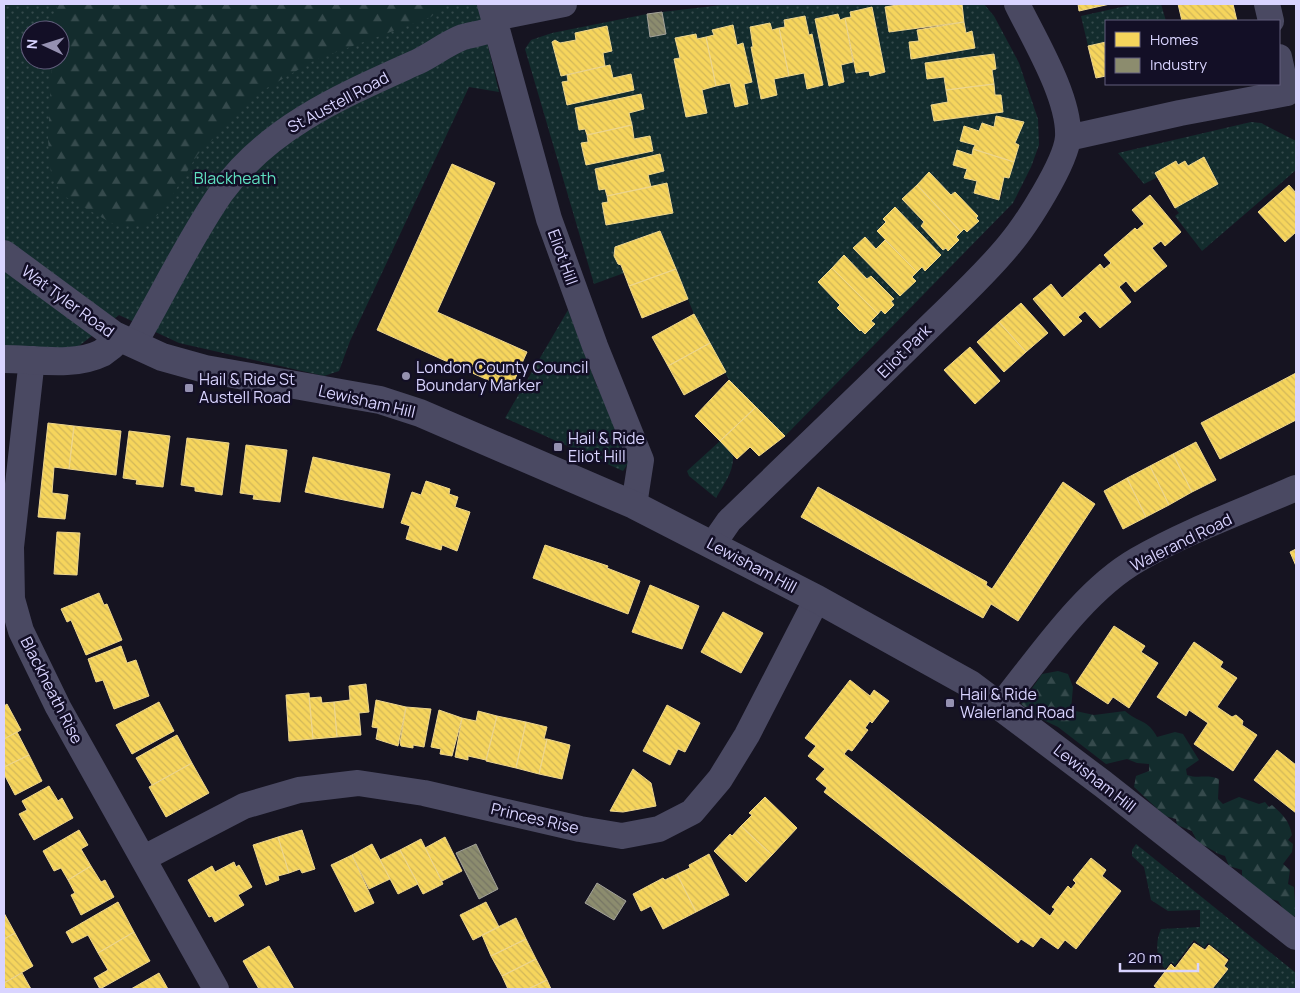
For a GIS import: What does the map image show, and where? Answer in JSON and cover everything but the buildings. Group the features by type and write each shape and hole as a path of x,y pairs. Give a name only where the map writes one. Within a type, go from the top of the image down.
{"street":[{"name":"St Austell Road","path":"127,341 222,192 248,161 282,132 340,97 424,59 464,37 482,34 493,17 564,4"},
{"path":"1017,4 1055,82 1065,113 1068,136 1180,113 1292,97 1280,60"},
{"path":"1267,4 1271,20"},
{"name":"Eliot Hill","path":"493,17 549,219 595,346 641,460 634,505"},
{"name":"Eliot Park","path":"712,544 729,521 871,384 1008,246 1029,218 1048,186 1068,136"},
{"name":"Wat Tyler Road","path":"4,254 127,341"},
{"path":"4,358 64,360 88,357 127,341"},
{"name":"Lewisham Hill","path":"127,341 162,357 205,369 371,399 420,413 634,505 712,544 936,663 1000,706 1296,936"},
{"name":"Blackheath Rise","path":"32,359 11,547 12,635 58,707 216,989"},
{"name":"Walerand Road","path":"1000,706 1046,646 1102,586 1136,561 1296,488"},
{"name":"Princes Rise","path":"144,858 244,806 299,790 358,782 424,793 580,829 622,836 659,829 692,812 720,779 747,735 817,599"}],"green space":[{"name":"Blackheath","path":"4,4 478,4 499,92 469,87 350,341 339,371 324,376 179,343 119,315 75,349 4,347"},
{"path":"57,4 444,4 431,17 315,60 260,92 198,154 162,212 144,224 115,225 62,195 51,173 48,140 52,70 70,70 70,20 55,20"},
{"path":"730,4 903,4 885,7 889,32 917,28 919,41 909,42 912,59 975,48 972,32 966,33 962,4 984,4 994,16 1019,63 1038,119 1039,145 1031,167 1013,203 785,436 729,380 694,314 660,231 615,247 614,256 624,273 594,284 525,49 531,40 552,33 647,14 650,37 665,34 662,12","holes":["872,7 885,72 871,75 869,71 856,73 853,62 841,65 844,82 829,86 815,19 838,14 840,20 851,17 850,12","804,16 809,35 812,34 823,85 807,89 804,73 774,79 777,95 762,98 751,47 753,47 750,27 770,23 772,30 785,27 784,20","733,25 737,45 743,43 752,82 744,84 748,104 735,106 730,83 702,90 706,113 686,117 674,59 680,58 675,39 697,39 714,35 713,29","607,26 612,51 603,53 605,66 610,65 613,78 631,74 634,90 567,104 562,83 568,81 567,75 561,76 552,42 555,40 560,43 576,40 575,33","994,54 996,69 992,70 995,95 1001,95 1003,112 934,121 931,105 948,102 944,77 928,79 925,63","641,94 644,109 629,113 634,139 650,136 653,151 586,165 581,144 588,142 585,129 579,130 575,108","997,116 1017,122 1021,120 1024,125 1020,127 1015,143 1019,145 1009,178 1004,177 1001,198 996,200 974,193 977,181 965,178 967,169 953,165 957,150 972,155 975,145 960,141 964,126 979,131 982,124 994,127","660,155 664,171 648,175 651,187 667,184 673,212 606,225 602,204 608,202 605,189 599,190 595,169","929,173 951,195 955,193 978,216 976,218 979,221 968,232 964,229 943,249 921,226 924,222 902,199","895,208 941,255 926,271 922,267 912,277 916,281 900,296 853,248 865,237 876,249 885,240 877,231 886,222 883,219","844,256 867,279 871,276 894,299 891,301 894,305 885,314 881,310 871,321 874,324 860,331 837,308 840,305 818,282"]},
{"path":"1135,4 1161,4 1166,20 1105,20 1105,42 1088,46 1081,16"},
{"path":"1251,122 1261,123 1296,141 1296,170 1202,251 1175,216 1179,213 1175,208 1218,184 1204,157 1188,166 1185,161 1178,165 1175,162 1156,173 1158,177 1144,184 1118,153"},
{"path":"568,310 596,384 629,452 629,462 623,471 505,418"},
{"path":"720,441 733,455 733,461 728,478 716,498 689,476 687,471"},
{"path":"1058,671 1068,674 1073,687 1071,710 1094,715 1125,711 1150,727 1157,737 1175,732 1183,734 1199,760 1186,769 1187,775 1219,779 1218,799 1223,804 1239,797 1259,804 1265,802 1269,807 1272,805 1285,818 1292,835 1288,840 1293,844 1292,852 1283,864 1290,870 1288,884 1294,887 1296,917 1286,913 1278,901 1264,897 1242,883 1242,870 1229,866 1225,856 1198,843 1192,831 1177,825 1176,819 1165,816 1134,787 1136,776 1149,771 1149,764 1137,763 1127,759 1106,764 1058,727 1039,718 1021,704 1042,674"},
{"path":"1136,844 1296,973 1296,989 1213,989 1229,969 1226,966 1230,959 1208,943 1204,948 1194,940 1175,965 1171,962 1165,969 1157,950 1161,929 1200,927 1200,910 1168,911 1151,900 1144,867 1132,856 1132,850"}],"place":[{"name":"London County Council Boundary Marker","path":"406,376"},
{"name":"Hail & Ride St Austell Road","path":"189,388"},
{"name":"Hail & Ride Eliot Hill","path":"558,447"},
{"name":"Hail & Ride Walerland Road","path":"950,703"}]}
